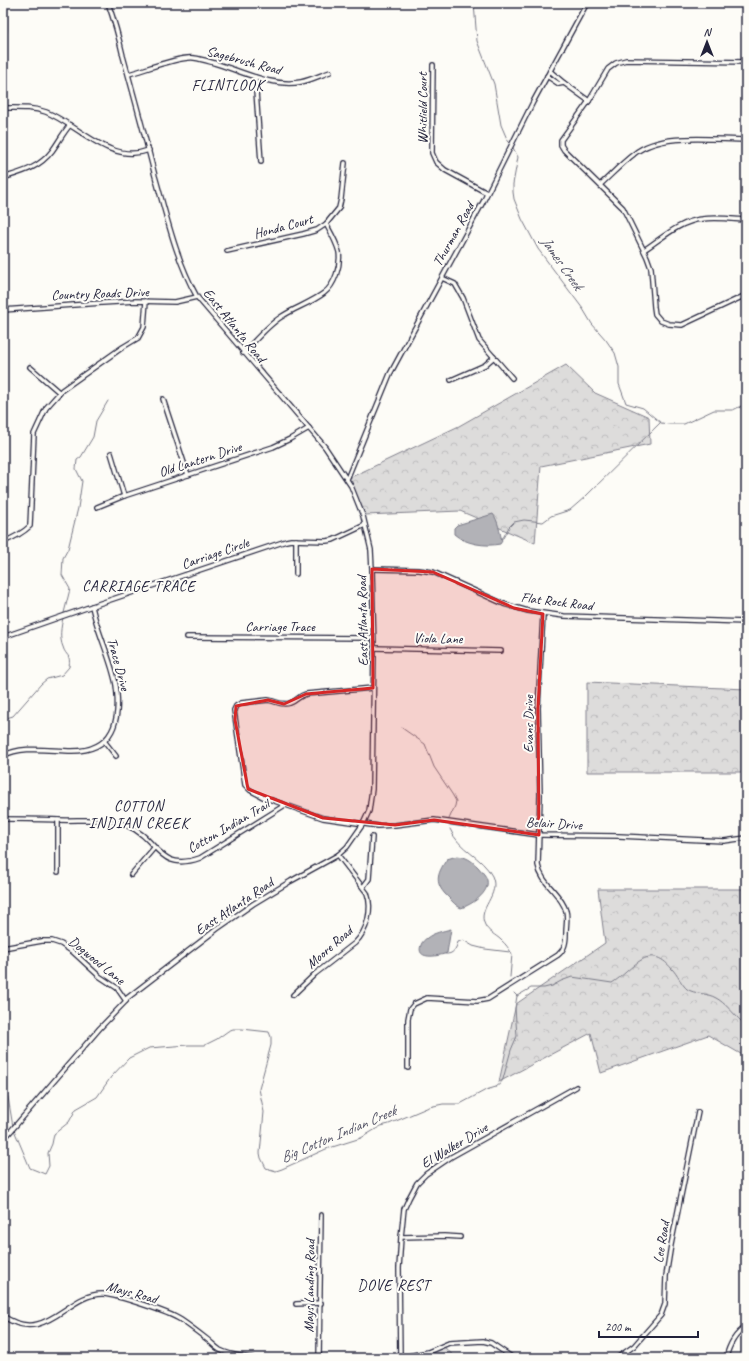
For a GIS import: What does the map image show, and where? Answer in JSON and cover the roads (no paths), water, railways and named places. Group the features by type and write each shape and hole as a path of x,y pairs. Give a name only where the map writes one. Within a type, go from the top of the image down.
{"street":[{"name":"East Atlanta Road","path":"3,1140 100,1028 126,1001 126,999 217,929 253,904 338,855 347,847 363,824 369,811 372,789 374,648 372,569 371,550 365,525 351,486 325,447 243,353 197,297 176,250 129,74 108,3"},
{"name":"Thurman Road","path":"347,479 390,374 587,3"},
{"name":"Sagebrush Road","path":"129,74 178,60 194,58 234,69 255,77 281,82 301,82 330,72"},
{"path":"746,62 626,60 616,63 608,69 589,101 561,140 561,145 564,150 622,208 644,250 651,268 655,314 661,321 670,324 682,325 746,295"},
{"name":"Whitlield Court","path":"433,65 432,153 436,162 445,170 487,193"},
{"path":"550,71 589,101"},
{"path":"547,76 559,84 564,83"},
{"path":"255,77 261,162"},
{"path":"3,108 32,108 44,111 70,125 98,143 117,152 144,152 149,150"},
{"path":"3,178 23,172 39,164 52,151 70,125"},
{"path":"600,185 634,153 650,144 673,139 746,140"},
{"name":"Honda Court","path":"227,251 303,234 317,230 326,224 338,208 341,199 345,163"},
{"path":"644,250 681,226 692,221 702,219 746,220"},
{"path":"243,353 273,323 325,293 332,285 337,270 339,256 333,236 326,224"},
{"path":"442,278 455,284 463,298 478,340 512,378"},
{"name":"Country Roads Drive","path":"3,310 57,305 146,301 175,302 197,297"},
{"path":"3,542 24,532 30,526 34,434 46,408 60,393 94,367 138,338 144,327 146,301"},
{"path":"451,380 485,365 494,357"},
{"path":"30,367 60,393"},
{"path":"163,399 188,475"},
{"name":"Old Lantern Drive","path":"97,507 124,496 273,447 309,428"},
{"path":"111,453 124,496"},
{"name":"Carriage Circle","path":"3,637 286,541 333,540 365,525"},
{"path":"296,540 296,574"},
{"name":"Flat Rock Road","path":"372,569 433,572 514,608 543,614 584,617 746,622"},
{"name":"Trace Drive","path":"92,606 113,673 117,699 113,730 105,742"},
{"name":"Evans Drive","path":"408,1068 408,1016 410,1009 414,1004 422,999 430,998 477,1001 488,999 558,955 566,942 566,912 563,904 539,870 540,795 538,708 543,614"},
{"name":"Carriage Trace","path":"186,637 373,638"},
{"name":"Viola Lane","path":"374,648 501,651"},
{"name":"Belair Drive","path":"373,688 306,694 298,696 291,703 284,704 278,704 268,700 236,706 234,710 235,720 245,784 250,790 285,805 323,818 378,826 434,820 539,835 626,836 724,841 746,838"},
{"path":"3,756 12,751 22,750 73,751 87,749 105,742 116,756"},
{"name":"Cotton Indian Trail","path":"3,819 81,819 117,822 130,827 140,834 154,848 174,862 190,862 208,854 285,805"},
{"path":"58,820 58,872"},
{"path":"363,887 368,882 369,878 372,837"},
{"path":"131,875 154,848"},
{"name":"Moore Road","path":"294,995 310,978 351,946 360,937 367,923 368,897 363,887 338,855"},
{"name":"Dogwood Lane","path":"3,948 42,940 61,944 73,952 99,976 117,988 126,1001"},
{"name":"El Walker Drive","path":"400,1358 399,1268 404,1209 421,1178 451,1157 576,1087"},
{"name":"Lee Road","path":"617,1358 634,1346 661,1315 665,1304 666,1276 671,1245 698,1112"},
{"name":"Mays Landing Road","path":"320,1358 321,1215"},
{"path":"401,1237 460,1237"},
{"name":"Mays Road","path":"3,1316 18,1324 32,1325 59,1315 72,1305 89,1296 104,1294 130,1300 179,1319 220,1350 238,1356 252,1358"},
{"path":"296,1304 321,1304"},
{"path":"726,1358 731,1342 740,1330 746,1327"},
{"path":"400,1358 428,1352 449,1344 482,1341 491,1343 514,1358"}],"waterway":[{"name":"James Creek","path":"474,3 477,41 494,84 501,125 510,144"},
{"path":"3,57 7,30 7,15"},
{"name":"James Creek","path":"512,146 518,157 513,192 514,199 522,219 538,249 583,309 592,324 615,353 619,367 619,384 626,403 643,408 661,423 669,424 684,424 714,410 733,410 741,406 746,407"},
{"path":"64,613 70,589 62,575 63,558 68,549 78,508 82,481 76,469 77,460 81,457 93,437 96,421 108,401"},
{"path":"501,538 503,538 509,527 514,522 524,520 543,522 551,516 570,510 660,423"},
{"path":"3,719 13,716 47,679 62,675 69,667 69,657 64,650 61,640 63,618"},
{"path":"402,728 425,744 434,767 456,801 449,819"},
{"path":"450,829 459,843 482,863 492,876 494,883 493,890 483,919 488,930 499,938 509,948 512,954 510,977"},
{"path":"445,954 450,954 455,949 458,942 463,940 473,946 510,952"},
{"name":"Big Cotton Indian Creek","path":"14,1130 30,1168 45,1174 49,1166 48,1153 54,1134 69,1122 76,1109 97,1097 111,1077 129,1058 149,1048 205,1045 233,1029 269,1032 271,1037 271,1045 259,1089 264,1112 260,1153 266,1168 276,1171 326,1149 361,1138 381,1126 429,1107 443,1104 460,1104 486,1090 496,1087 503,1079 511,1050 517,1036 515,1008 517,996 531,988 544,988 552,986 572,977 612,983 634,965 648,957 655,957 663,961 674,971 687,989 716,998 726,1005 741,1021 746,1024"},
{"name":"Big Cotton Indian Creek","path":"514,993 517,996"},
{"name":"Big Cotton Indian Creek","path":"3,1081 8,1097 13,1127"}],"district":[{"name":"FLINTLOOK","path":"228,85"},
{"name":"CARRIAGE TRACE","path":"139,586"},
{"name":"COTTON INDIAN CREEK","path":"139,814"},
{"name":"DOVE REST","path":"394,1285"}]}
